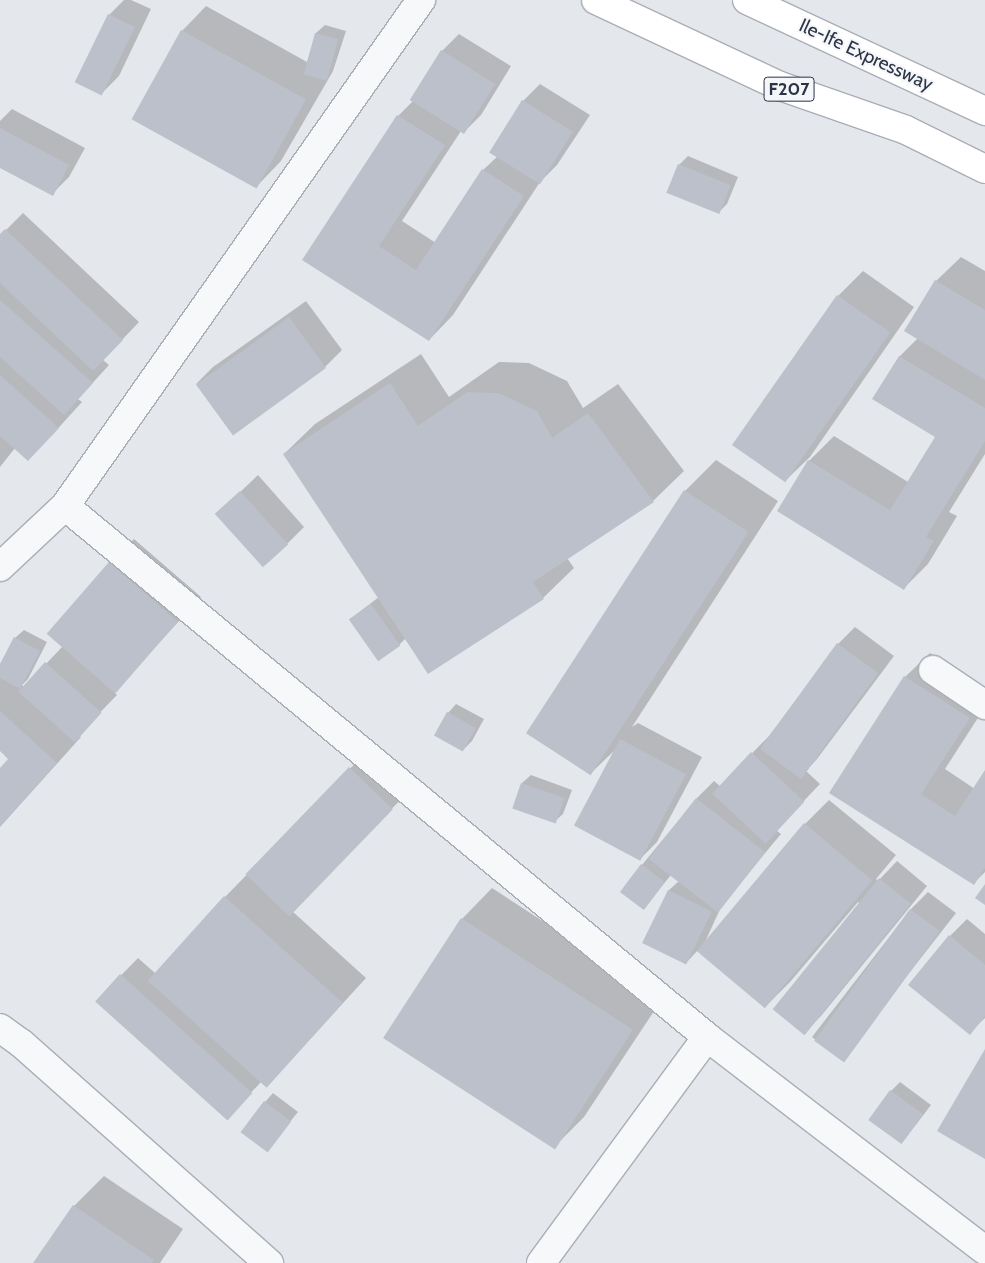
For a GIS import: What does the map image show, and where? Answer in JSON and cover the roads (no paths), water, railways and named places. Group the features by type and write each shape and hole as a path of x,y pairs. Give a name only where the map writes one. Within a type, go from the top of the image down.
{"main road":[{"name":"F207","path":"596,0 780,86 906,130 985,169"},
{"name":"Ile-Ife Expressway","path":"747,0 985,111"}],"street":[{"path":"0,567 65,506 421,0"},
{"path":"65,506 707,1037 985,1250"},
{"path":"933,670 985,705"},
{"path":"0,1028 21,1043 269,1263"},
{"path":"541,1263 707,1037"}]}
